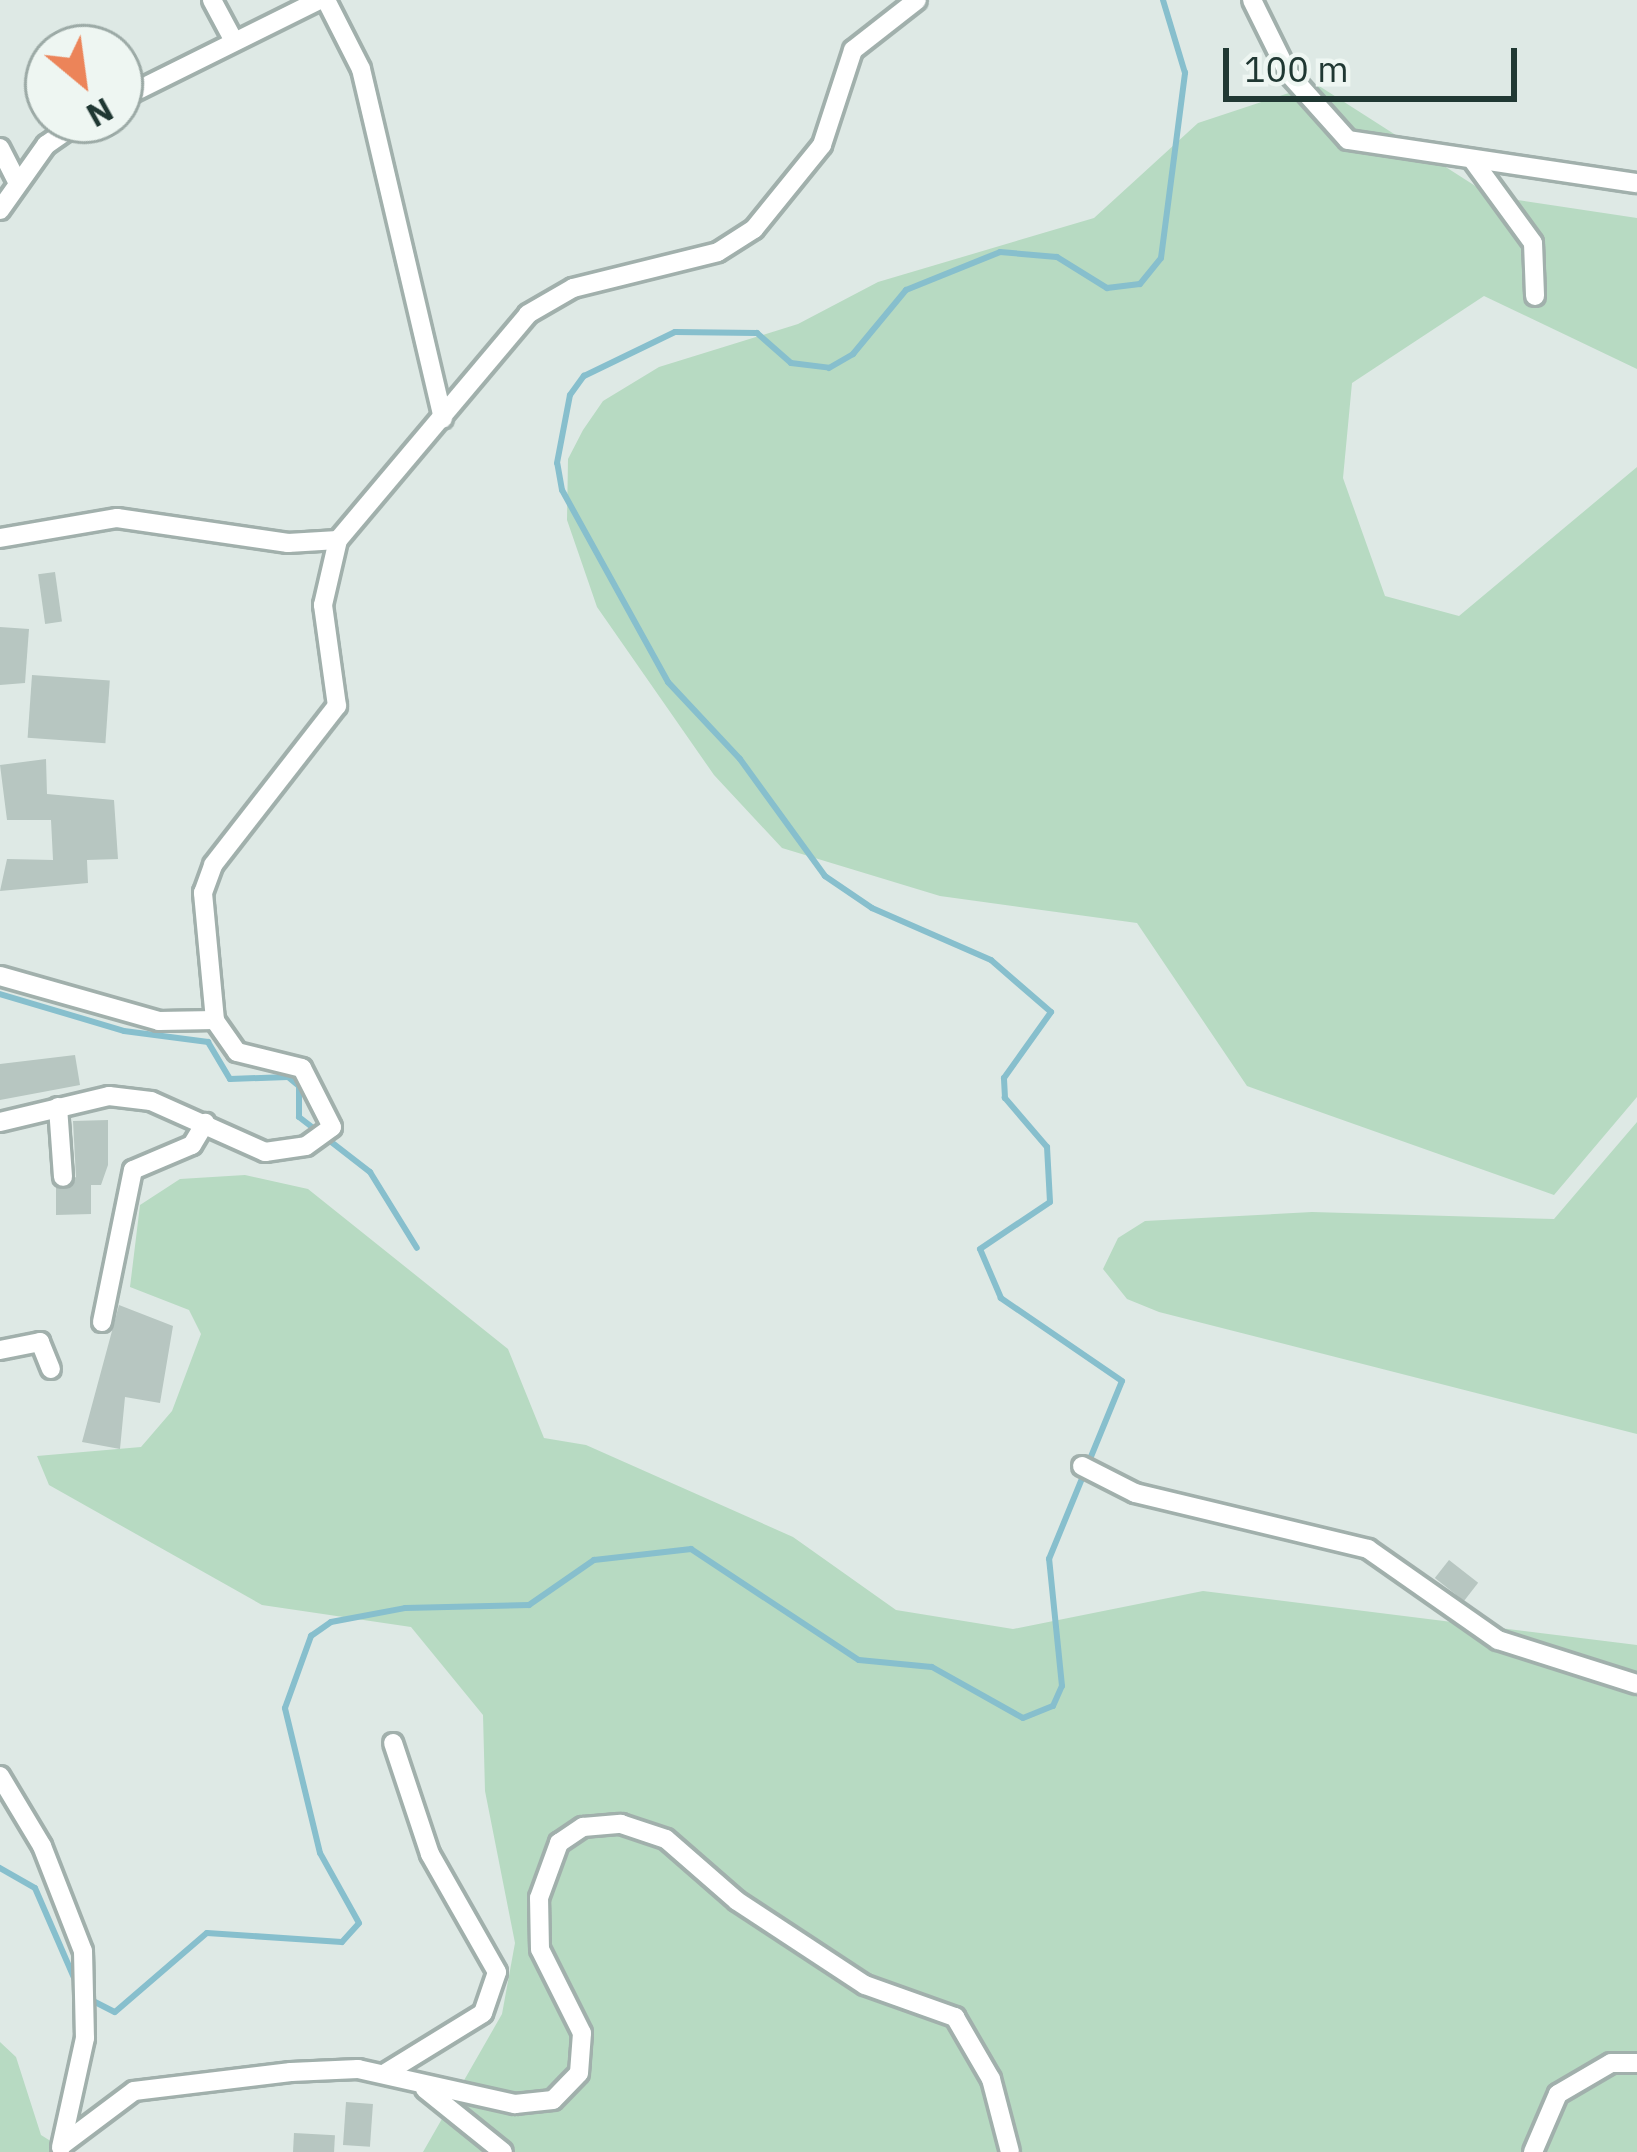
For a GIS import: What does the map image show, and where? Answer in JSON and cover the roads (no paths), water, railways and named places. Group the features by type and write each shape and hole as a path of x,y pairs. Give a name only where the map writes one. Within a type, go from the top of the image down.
{"street":[{"path":"212,0 234,41"},
{"path":"144,87 322,0 361,69 443,418"},
{"path":"0,1122 109,1096 152,1100 265,1152 319,1137 332,1127 302,1067 237,1052 215,1020 206,880 337,706 323,605 338,540 549,299 718,251 754,229 822,145 853,50 916,0"},
{"path":"1252,0 1288,73 1348,140 1637,183"},
{"path":"0,210 17,182 57,144"},
{"path":"0,148 17,182"},
{"path":"1474,162 1533,243 1535,296"},
{"path":"0,538 117,518 288,543 338,540"},
{"path":"0,976 159,1021 215,1020"},
{"path":"58,1107 63,1177"},
{"path":"102,1322 133,1169 192,1145 205,1123"},
{"path":"0,1350 40,1342 52,1369"},
{"path":"1087,1468 1135,1493 1368,1549 1498,1640 1637,1684"},
{"path":"383,2074 483,2014 497,1972 430,1854 393,1743"},
{"path":"0,1775 41,1846 82,1951 85,2038 61,2148"},
{"path":"61,2148 134,2091 291,2072 383,2074 425,2090 538,2106 568,2089 582,2033 540,1948 547,1868 583,1827 640,1825 866,1985 956,2017 991,2079 1010,2152"},
{"path":"1532,2152 1558,2094 1611,2063 1637,2062"},
{"path":"425,2090 503,2152"}],"waterway":[{"path":"95,2002 115,2012 207,1933 342,1942 359,1923 320,1853 285,1708 311,1636 331,1622 405,1608 529,1605 594,1560 691,1549 859,1660 932,1667 1023,1718 1053,1706 1062,1686 1049,1559 1122,1381 1001,1298 980,1249 1050,1202 1047,1147 1005,1098 1004,1078 1051,1012 991,960 872,908 825,876 740,759 668,682 562,490 557,463 570,395 584,376 675,332 757,333 791,363 829,368 853,354 906,290 1000,252 1057,257 1107,288 1140,284 1161,258 1185,73 1163,0"},
{"path":"0,994 124,1031 208,1042 230,1079 288,1077 299,1086 299,1117 370,1172 417,1248"},
{"path":"0,1868 35,1888 75,1980"}]}
